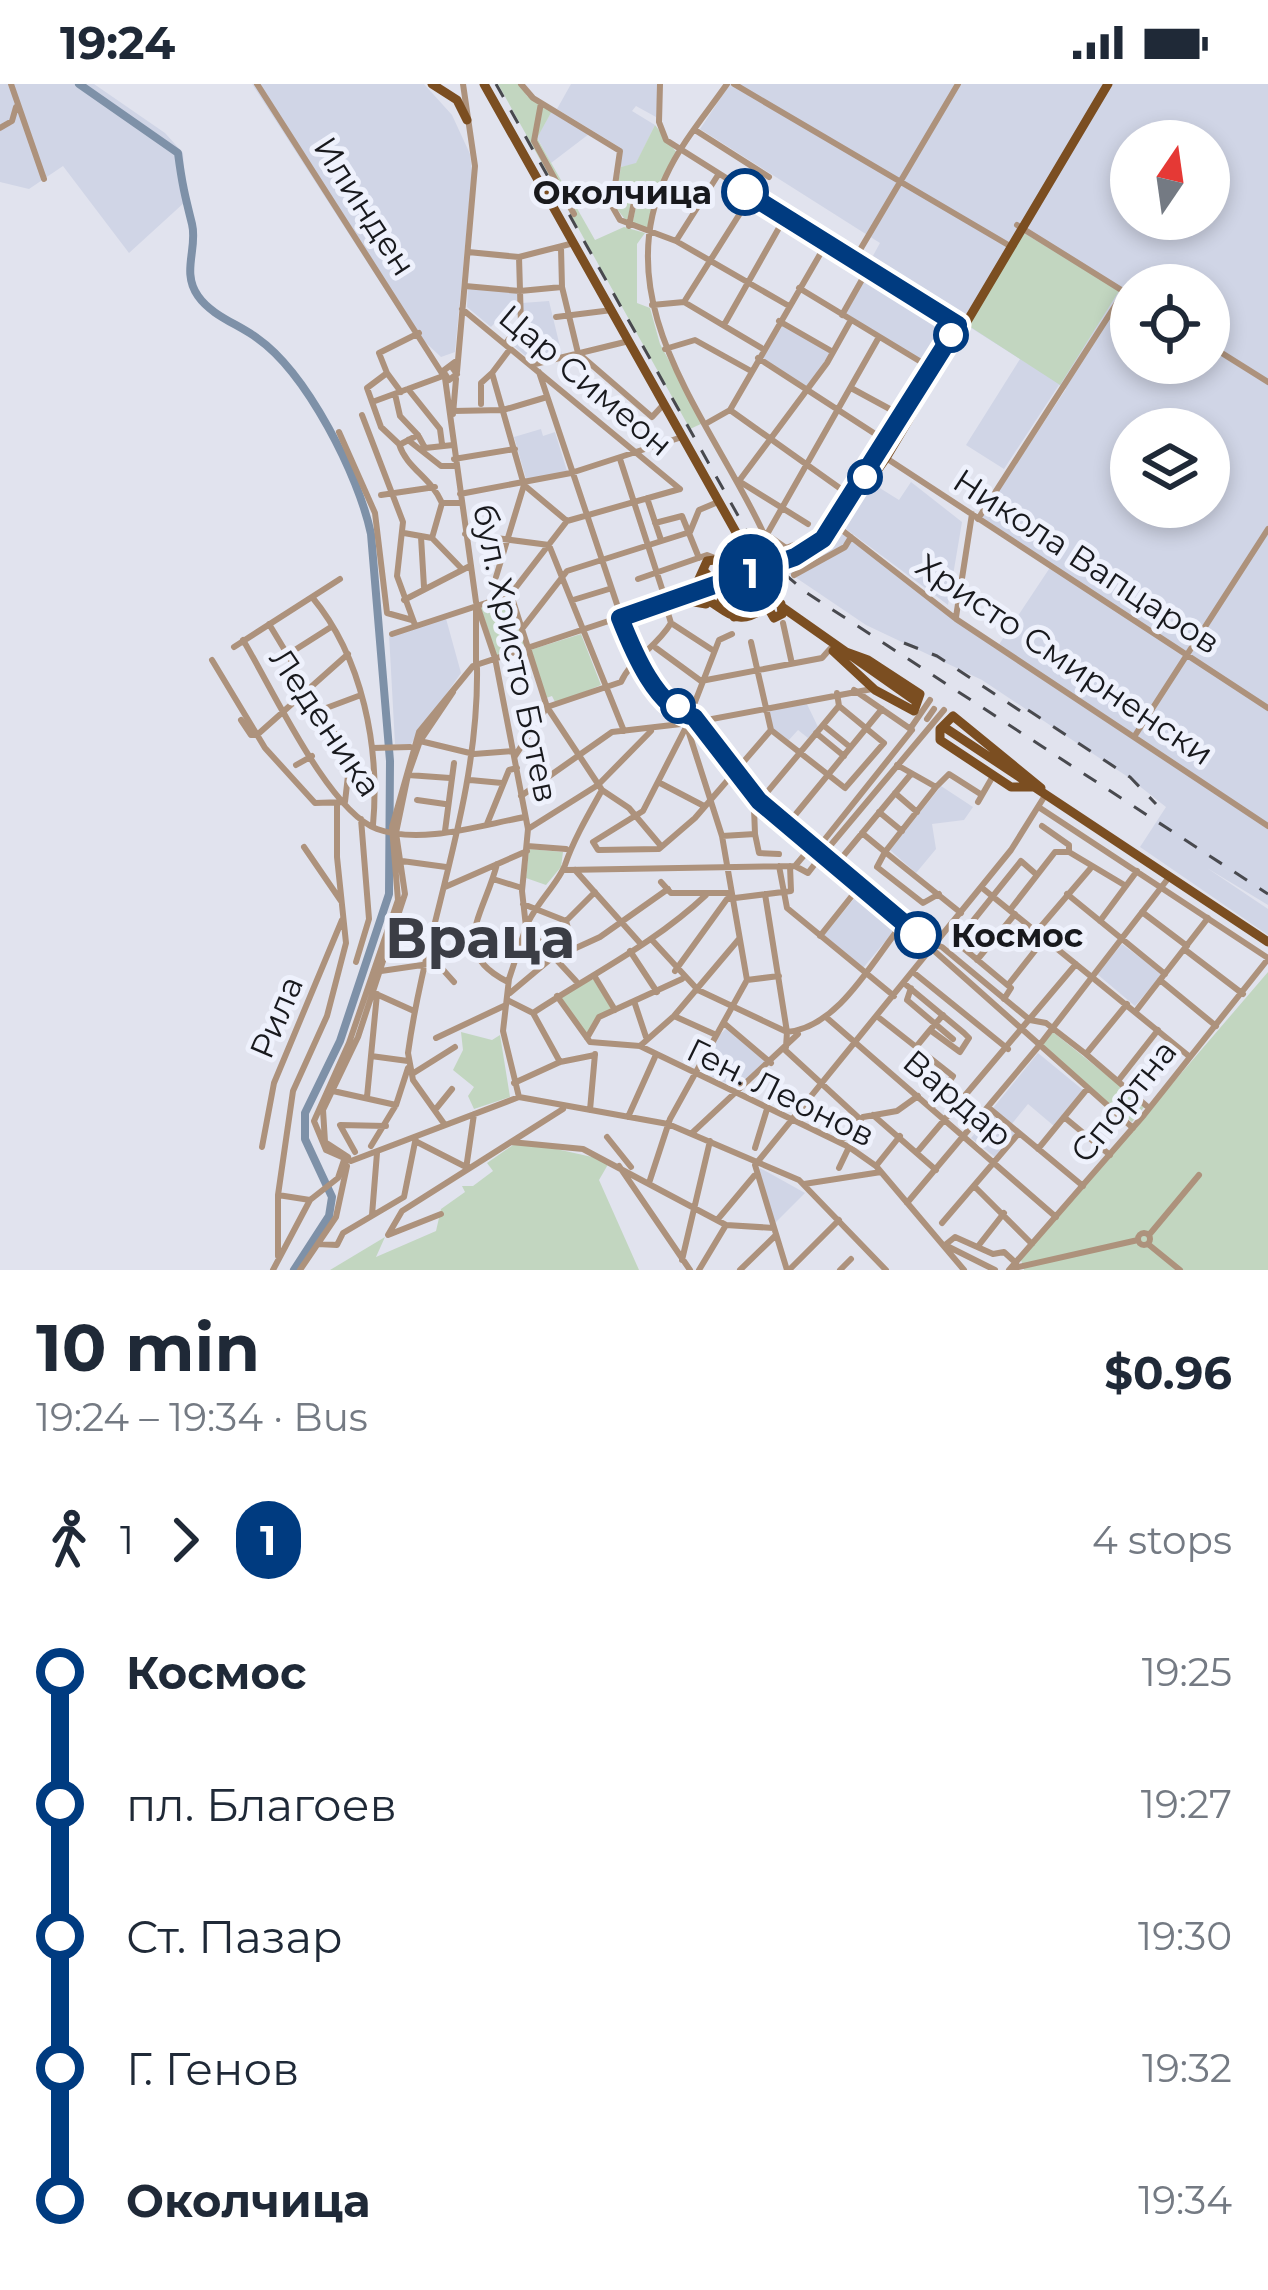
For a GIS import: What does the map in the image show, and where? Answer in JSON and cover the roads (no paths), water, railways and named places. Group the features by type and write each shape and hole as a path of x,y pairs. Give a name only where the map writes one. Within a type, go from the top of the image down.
{"main road":[{"path":"436,86 453,84"},
{"path":"488,84 574,242"},
{"path":"488,84 776,611 1268,942"},
{"path":"704,571 726,584 802,558 838,527 1105,84"},
{"path":"436,86 463,88"},
{"path":"436,86 457,100 467,120"},
{"path":"726,584 802,555 818,543 883,456 960,326"},
{"path":"691,596 716,558 740,555 741,541"},
{"path":"716,558 755,566"},
{"path":"756,615 763,581"},
{"path":"726,584 721,602 734,617"},
{"path":"691,596 734,621 776,611"},
{"path":"691,596 734,617 776,611"},
{"path":"832,649 868,660 922,699 910,712 875,690 832,649"},
{"path":"930,713 1040,790"},
{"path":"949,716 1000,749 1040,790 1008,785 940,740 938,732 949,716"},
{"path":"1008,785 1017,784 1012,773"}],"street":[{"path":"10,84 44,179"},
{"name":"Илинден","path":"257,84 449,373"},
{"path":"521,84 542,103 620,151 612,206 629,226 676,241 789,306"},
{"path":"660,84 661,132 680,151 960,326"},
{"path":"854,260 958,84"},
{"path":"812,538 786,548 766,536 665,349 652,305 650,233 664,178 680,151 732,85 1009,245"},
{"name":"бул. Христо Ботев","path":"463,88 476,166 458,355 449,373 453,501 465,534 466,568 496,658 528,829 522,888 526,927 509,982 503,1037 519,1097"},
{"path":"542,103 534,141 574,214"},
{"path":"0,128 12,121 17,104"},
{"path":"695,130 769,177"},
{"path":"676,241 718,175"},
{"path":"684,302 751,196"},
{"path":"629,226 634,202"},
{"path":"724,325 785,218"},
{"path":"1020,226 1110,283"},
{"path":"468,252 518,257 574,242"},
{"path":"706,423 730,410 826,243"},
{"path":"561,248 562,287 578,353 652,418 664,404"},
{"path":"481,404 481,383 521,324 518,257"},
{"path":"842,315 868,269"},
{"path":"465,286 520,291 562,287"},
{"path":"799,288 932,368"},
{"path":"652,305 684,302 763,349"},
{"name":"Цар Симеон","path":"462,309 680,489 647,498"},
{"path":"556,317 612,310"},
{"path":"739,481 807,390 851,320"},
{"path":"956,619 975,516 1110,320"},
{"path":"779,322 833,352"},
{"path":"419,333 379,353 402,392 440,429 442,444"},
{"path":"766,536 880,337"},
{"path":"665,349 695,340 751,371"},
{"path":"531,365 629,341"},
{"path":"758,358 883,439"},
{"path":"1230,358 1268,382"},
{"path":"539,372 609,589 649,681 786,826 931,946 1133,1128"},
{"path":"387,373 368,385 375,401 372,411 381,427 441,466 514,449"},
{"path":"375,401 449,373"},
{"name":"бул. Христо Ботев","path":"449,373 451,430"},
{"path":"492,373 524,485 496,577"},
{"path":"851,388 899,414"},
{"path":"402,392 400,416 425,448 453,446"},
{"path":"453,411 502,410 547,397"},
{"path":"730,410 841,489"},
{"path":"362,416 404,532 397,576 414,623"},
{"path":"339,432 375,513 387,614 414,623"},
{"path":"404,442 418,435"},
{"path":"432,538 453,501 572,473 682,437"},
{"path":"404,442 405,463 453,501"},
{"name":"Никола Вапцаров","path":"883,456 1268,708"},
{"path":"620,459 671,623 714,651"},
{"path":"739,481 808,524"},
{"path":"524,485 568,521"},
{"path":"381,495 435,487"},
{"path":"392,634 476,602 511,595 568,521 647,498 661,541"},
{"path":"690,532 699,510 719,501"},
{"path":"655,523 682,516 699,558"},
{"name":"Христо Смирненски","path":"838,527 956,619 1268,826"},
{"path":"1133,737 1268,530"},
{"path":"403,601 466,568 432,538 404,532"},
{"path":"522,629 561,575 690,532"},
{"path":"465,534 549,545"},
{"path":"421,536 424,588"},
{"path":"794,575 845,547 851,537"},
{"path":"549,545 624,731"},
{"path":"638,579 699,558 716,558"},
{"path":"234,647 340,579"},
{"path":"367,1097 372,992 400,891 392,832 416,744 443,698 478,666 496,658 726,584"},
{"path":"571,601 609,589"},
{"path":"511,595 547,706 602,789 661,846"},
{"path":"312,597 348,654 361,695 377,783 375,828"},
{"path":"372,1216 374,1149 405,1084 414,1011 470,780 478,666 476,602"},
{"path":"776,611 791,664"},
{"path":"372,748 416,744 474,754 514,754 547,706 621,682 628,667 656,648 671,623"},
{"path":"269,624 352,765 336,844 346,943 328,1016 293,1091 278,1195 278,1256"},
{"path":"287,655 332,627"},
{"path":"732,634 719,640 689,723 636,817 593,842 596,847 602,851 661,846 736,775 771,730"},
{"name":"Леденика","path":"242,640 341,803 375,828 445,832 525,817"},
{"path":"752,642 771,730 827,776 848,787 884,742 839,706 837,693"},
{"path":"656,648 701,681 822,658 832,649"},
{"path":"257,735 348,654"},
{"path":"212,660 257,735"},
{"path":"854,690 857,675"},
{"path":"854,690 914,731 928,733 930,713"},
{"path":"521,796 612,732 652,730 837,693 875,690"},
{"path":"321,710 361,695"},
{"path":"779,854 759,854 751,814 839,706"},
{"path":"786,826 882,709"},
{"path":"793,866 804,876 815,852 914,731 930,713 944,710"},
{"path":"241,720 315,803 341,803"},
{"path":"649,1184 668,1124 747,980 722,836 708,803 689,723"},
{"path":"823,725 850,748"},
{"path":"576,981 526,927 564,870 567,849 602,789 652,730"},
{"path":"564,870 793,866 815,852 897,765 914,731"},
{"path":"816,733 844,756"},
{"path":"376,971 405,894 402,860 392,832 416,744"},
{"path":"296,765 312,755"},
{"path":"445,832 445,804 453,790 454,763"},
{"path":"897,765 937,788"},
{"path":"487,824 503,783 517,768"},
{"path":"844,855 911,774"},
{"path":"939,894 922,903 877,867 949,774 980,799 993,776"},
{"path":"408,776 450,778"},
{"path":"470,780 503,783"},
{"path":"658,782 708,803"},
{"path":"528,829 602,789"},
{"path":"908,986 969,1038 960,1052 907,1000 908,986 931,946 1011,850 1039,808 1040,790"},
{"path":"895,793 917,812"},
{"path":"417,800 445,804"},
{"path":"1039,808 1268,958"},
{"path":"879,812 902,831"},
{"path":"1072,828 1079,816"},
{"path":"356,962 369,919 361,819"},
{"path":"1042,826 1070,845 1069,852"},
{"path":"862,833 961,913"},
{"path":"722,836 755,834"},
{"path":"304,847 344,910"},
{"path":"445,887 527,848 567,849"},
{"path":"1011,850 1037,874"},
{"path":"977,960 1055,852 1069,852 1090,869 1126,886"},
{"path":"402,860 446,867"},
{"path":"1008,985 956,942 1021,861"},
{"path":"497,864 472,950 477,962 509,982"},
{"path":"778,866 787,908 894,996"},
{"path":"436,1038 507,1000 553,958 600,937 664,886 729,896 791,891 793,866"},
{"path":"1037,931 1090,869"},
{"path":"574,870 640,944"},
{"path":"1100,921 1138,871"},
{"path":"907,1203 989,1108 1170,876"},
{"path":"494,879 522,888"},
{"path":"820,936 860,887"},
{"path":"981,887 1190,1058"},
{"path":"566,921 595,892"},
{"path":"765,894 787,1032 785,1047"},
{"path":"1067,894 1216,1026"},
{"path":"533,1013 576,981 595,976 652,940 706,895"},
{"path":"675,970 729,896"},
{"path":"524,904 566,921"},
{"name":"Рила","path":"262,1147 274,1083 302,1009 335,944 344,910"},
{"path":"1142,912 1243,994"},
{"path":"1136,1011 1208,918"},
{"path":"566,921 573,946"},
{"path":"692,1133 800,1031 826,1018 903,923"},
{"path":"476,931 520,945"},
{"path":"640,1046 674,1016 741,937"},
{"path":"1004,999 1008,985 1045,938"},
{"path":"652,940 682,979 698,990 787,1032 800,1031"},
{"path":"931,946 1033,1019 1053,1028 1149,1108"},
{"path":"428,951 454,982"},
{"path":"630,951 657,992"},
{"name":"Спортна","path":"1012,1267 1133,1128 1268,958"},
{"path":"376,971 436,963"},
{"path":"918,1151 1009,1049 1076,964"},
{"path":"914,972 1009,1049"},
{"path":"595,976 615,1010"},
{"path":"747,980 778,976"},
{"path":"591,1041 599,1017 682,979"},
{"path":"718,1219 790,1122 894,996 908,986"},
{"path":"372,992 414,1011"},
{"path":"342,1169 322,1134 322,1114 372,992"},
{"path":"342,1169 318,1140 315,1118 372,992"},
{"path":"557,996 591,1041 595,1054 590,1111"},
{"path":"507,1000 533,1013 560,1062"},
{"path":"634,1001 647,1038"},
{"path":"1086,1054 1127,1004"},
{"path":"916,1047 943,1015"},
{"path":"674,1016 714,1034"},
{"path":"877,1016 954,1077 932,1107"},
{"name":"Вардар","path":"826,1018 996,1160 1056,1217"},
{"path":"725,1024 771,1063"},
{"path":"932,1026 953,1039"},
{"path":"1118,1081 1158,1030"},
{"name":"Ген. Леонов","path":"591,1041 640,1046 849,1147 878,1169 964,1270"},
{"path":"371,1056 409,1067 454,1047"},
{"path":"785,1047 860,1119"},
{"path":"514,1083 560,1062 595,1054"},
{"path":"628,1117 655,1057"},
{"path":"409,1067 445,1125"},
{"path":"405,1084 416,1084"},
{"path":"435,1110 452,1089"},
{"path":"1038,1149 1087,1089"},
{"path":"333,1091 396,1105"},
{"path":"840,1142 860,1119 907,1107 918,1096"},
{"path":"273,1270 310,1200 342,1169 374,1149 417,1139 519,1097 668,1124 758,1162 804,1184 886,1270"},
{"path":"441,1214 388,1235 402,1211 562,1108"},
{"path":"755,1148 767,1108"},
{"path":"989,1108 1084,1187"},
{"path":"466,1170 474,1114"},
{"path":"873,1115 936,1170"},
{"path":"1064,1117 1109,1156"},
{"path":"300,1270 338,1213 340,1125 386,1126"},
{"path":"942,1223 1018,1133"},
{"path":"804,1184 878,1169 900,1136"},
{"path":"607,1137 637,1174"},
{"path":"318,1244 337,1245 344,1233 398,1202 406,1193 417,1139"},
{"path":"417,1139 466,1170"},
{"path":"682,1260 710,1141"},
{"path":"511,1142 562,1144 617,1162 726,1225 775,1232"},
{"path":"839,1168 849,1147"},
{"path":"617,1162 690,1270"},
{"path":"755,1174 792,1269 839,1220"},
{"path":"1148,1239 1199,1175"},
{"path":"974,1186 1032,1244"},
{"path":"278,1195 310,1200"},
{"path":"979,1246 1004,1213"},
{"path":"700,1267 726,1225"},
{"path":"740,1270 775,1232"},
{"path":"995,1270 945,1246 955,1237 996,1255 1004,1252 1012,1267 1138,1240 1142,1233 1180,1270"},
{"path":"840,1270 851,1259"}],"waterway":[{"path":"79,84 178,153 193,233 193,287 210,309 257,338 294,375 343,456 371,534 390,761 389,894 340,1041 305,1113 305,1139 332,1197 329,1216 294,1270"}],"railway":[{"path":"496,84 745,528 769,561 807,593 1268,894"},
{"path":"904,643 937,656 1028,716"},
{"path":"1028,710 1130,777 1156,804"}],"place":[{"name":"Околчица","path":"745,192"},
{"name":"Космос","path":"918,935"}],"district":[{"name":"Враца","path":"480,938"}]}
